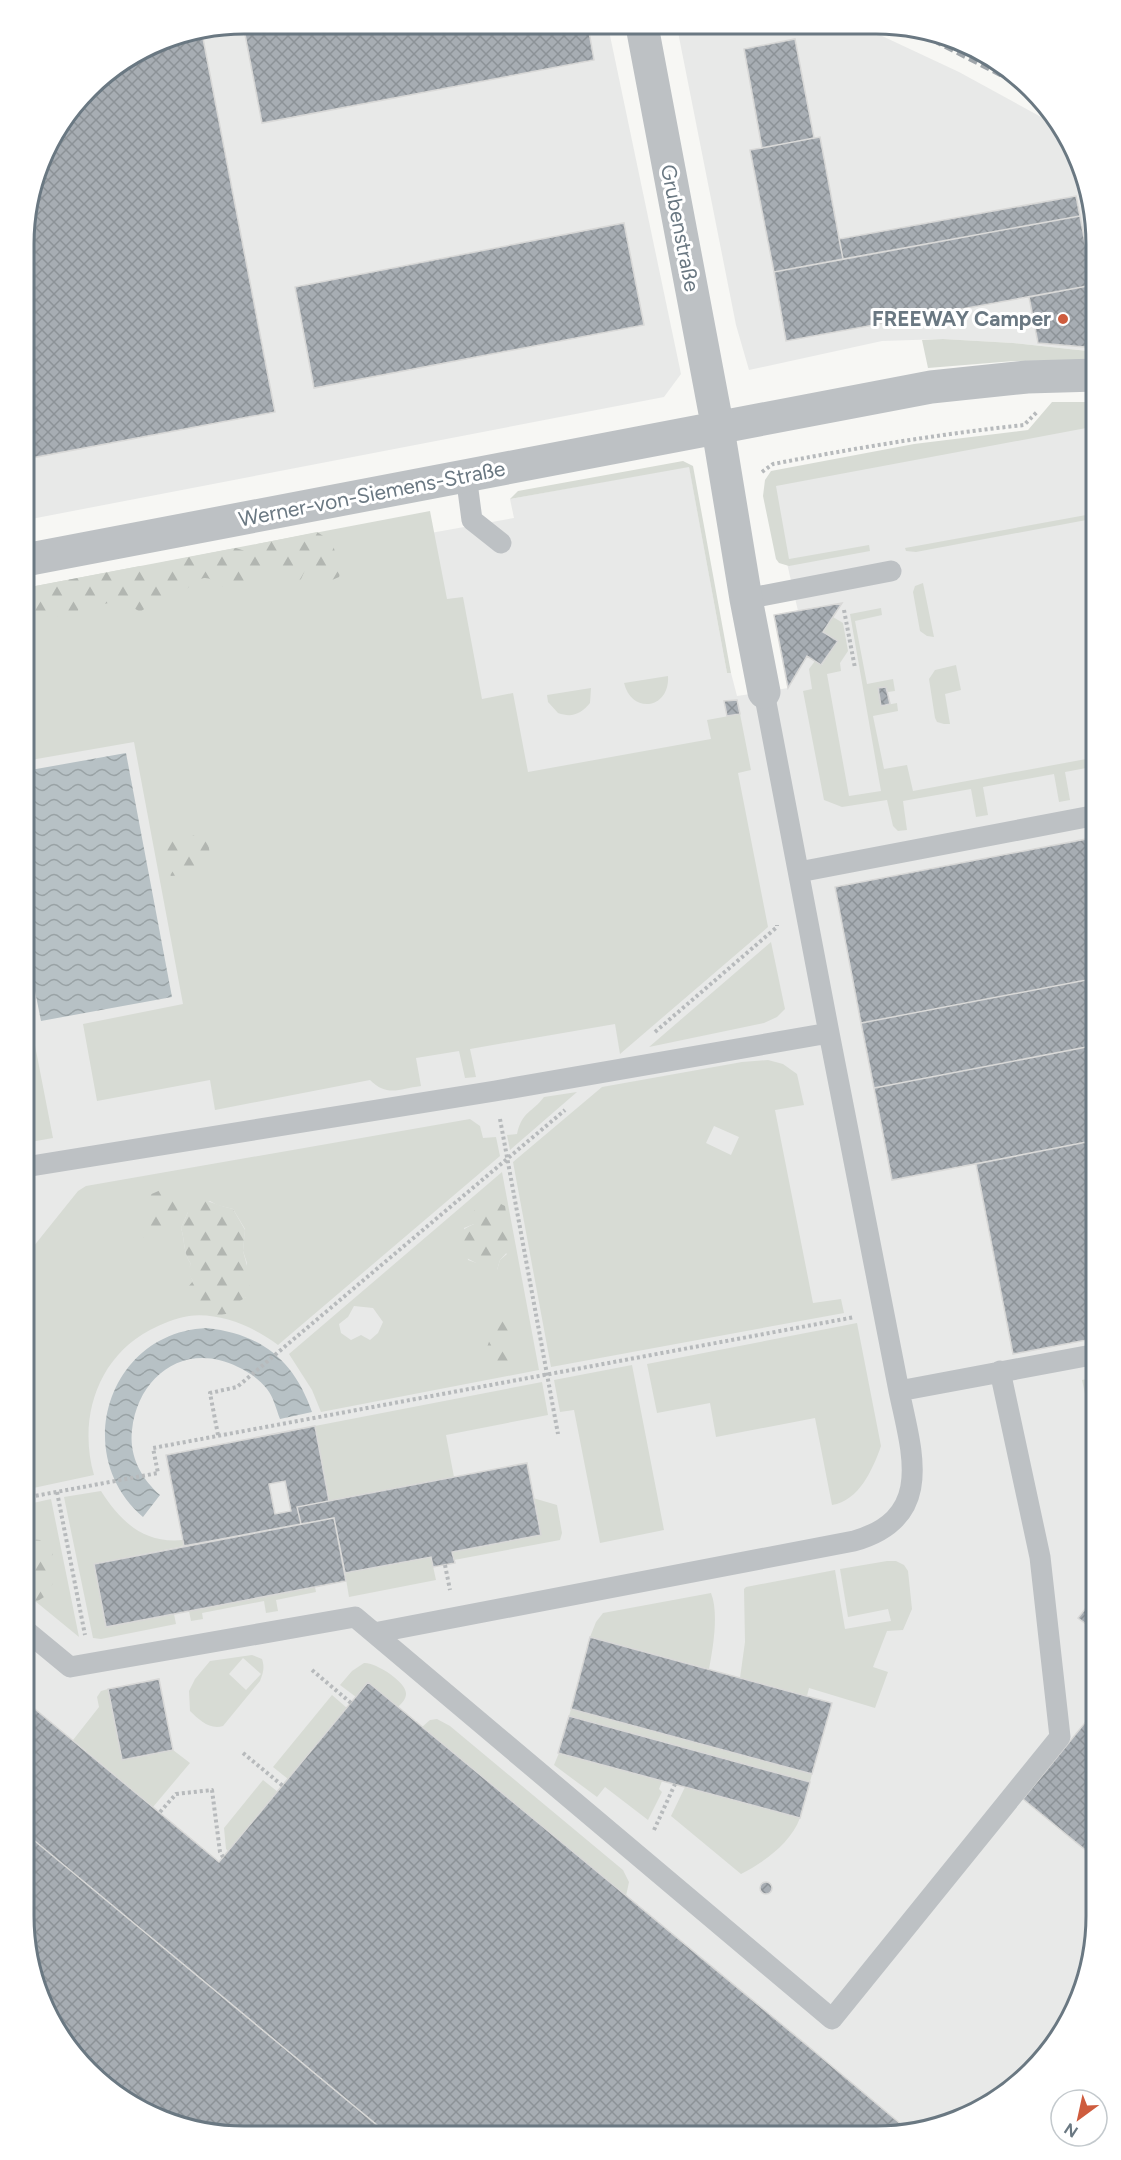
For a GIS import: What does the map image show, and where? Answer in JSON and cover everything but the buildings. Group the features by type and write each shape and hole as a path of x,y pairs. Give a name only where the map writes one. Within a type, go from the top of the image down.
{"street":[{"name":"Grubenstraße","path":"644,34 718,429"},
{"name":"Werner-von-Siemens-Straße","path":"34,558 931,387 1027,377 1086,375"},
{"path":"718,429 764,692"}],"lane":[{"path":"466,475 472,520 501,543"},
{"path":"746,599 891,571"},
{"path":"374,1633 843,1543 872,1536 889,1526 900,1514 912,1485 913,1457 764,692"},
{"path":"799,872 1086,817"},
{"path":"34,1166 829,1033"},
{"path":"899,1391 1086,1356"},
{"path":"34,1637 70,1667 355,1617 831,2019 1060,1737 1041,1557 1000,1371"}],"path":[{"path":"759,478 767,467 773,464 803,458 950,432 1024,425 1041,407"},
{"path":"844,609 855,668"},
{"path":"612,1070 777,927 775,916"},
{"path":"495,1090 558,1434"},
{"path":"218,1435 210,1393 237,1388 568,1107"},
{"path":"34,1496 158,1473 153,1449 883,1312"},
{"path":"57,1492 83,1622 89,1665"},
{"path":"312,1670 351,1703"},
{"path":"243,1753 282,1786"},
{"path":"637,1855 661,1817 675,1784"},
{"path":"160,1812 176,1794 212,1790 220,1852 223,1857"}],"shaded area":[{"path":"610,34 681,374 664,397 34,518 34,245 36,217 46,177 56,152 70,128 96,96 128,70 152,56 190,42 231,35"},
{"path":"678,34 878,34 959,72 1044,119 1065,152 1079,190 1085,217 1086,351 943,339 882,341 749,370 736,325"},
{"path":"1086,425 1086,1929 1085,1943 1075,1983 1065,2008 1051,2032 1015,2073 993,2090 969,2104 931,2118 904,2124 876,2126 245,2126 217,2124 177,2114 152,2104 128,2090 87,2054 70,2032 56,2008 42,1970 36,1943 34,1915 34,604 514,518 510,499 689,466 727,673 731,673 737,696 788,688 774,615 798,611 786,559 773,483"}],"green space":[{"path":"922,340 1013,343 1086,351 1086,360 1014,361 928,368"},
{"path":"1052,402 1086,402 1086,428 776,486 789,559 869,545 870,551 789,566 779,563 776,559 763,496 765,480 771,471 914,444 1028,430"},
{"path":"683,461 693,466 731,673 727,673 689,467 510,499 518,491"},
{"path":"430,511 447,599 463,597 482,699 513,693 528,772 711,739 707,720 740,714 751,770 738,773 768,927 620,1054 615,1024 470,1049 476,1077 465,1078 459,1051 416,1058 421,1086 400,1090 382,1089 370,1080 215,1110 210,1080 97,1101 83,1024 183,1004 134,742 34,759 34,586"},
{"path":"1086,515 1086,520 916,552 906,551 905,548"},
{"path":"317,532 333,547 337,565 341,571 339,577 332,580 307,566 301,579 294,584 266,567 246,586 229,589 204,578 174,596 167,596 163,592 160,601 154,602 140,612 122,600 95,606 80,602 78,611 71,620 62,619 54,614 52,622 34,618 34,586 140,566 160,569 164,562 236,548 248,552 257,544"},
{"path":"923,583 934,637 927,636 920,631 913,592 915,586"},
{"path":"881,608 882,615 855,621 867,684 893,679 895,691 888,692 886,687 878,688 881,706 897,703 898,711 873,716 884,769 907,765 913,791 1086,759 1086,768 1065,772 1070,800 1059,802 1054,774 983,787 988,815 976,817 971,789 903,801 907,830 898,831 893,826 887,800 842,807 824,800 803,691 812,689 809,669 815,661 822,665 837,641 823,632 833,617 843,623 848,651 840,663 841,671 827,674 849,796 881,791 850,614"},
{"path":"956,665 961,690 945,694 950,724 944,724 937,722 935,718 929,679 935,670"},
{"path":"668,676 663,696 650,704 642,704 635,700 628,693 624,683"},
{"path":"591,688 590,703 576,714 558,713 548,702 547,695"},
{"path":"198,834 208,842 210,855 200,865 186,868 182,875 171,876 165,869 159,845 164,836 186,838"},
{"path":"771,942 785,1009 777,1017 764,1023 649,1047"},
{"path":"34,1040 53,1138 34,1141"},
{"path":"768,1060 783,1064 797,1074 804,1105 775,1110 813,1303 841,1299 844,1313 551,1367 513,1162 602,1087 742,1062","holes":["714,1126 739,1137 731,1155 706,1143"]},
{"path":"577,1092 510,1150 507,1135 517,1134 525,1116 544,1097"},
{"path":"470,1119 480,1126 483,1138 496,1137 500,1156 278,1345 259,1332 236,1322 200,1315 169,1322 150,1330 132,1342 105,1373 96,1392 89,1433 94,1475 34,1488 34,1246 78,1191 86,1186","holes":["210,1201 233,1209 245,1229 243,1251 247,1263 246,1297 237,1302 193,1281 188,1271 191,1264 185,1251 181,1228 188,1212"]},
{"path":"502,1172 539,1370 321,1412 312,1390 289,1354","holes":["474,1224 507,1254 500,1260 497,1270 468,1260 464,1228","354,1306 373,1308 383,1322 378,1333 370,1340 361,1335 351,1340 341,1333 339,1324 348,1317"]},
{"path":"163,1189 172,1190 179,1198 179,1214 173,1219 174,1226 148,1243 143,1237 149,1219 146,1206 147,1196"},
{"path":"196,1198 233,1209 245,1230 243,1251 250,1277 250,1288 246,1297 237,1303 233,1313 210,1314 197,1309 184,1292 193,1281 187,1271 191,1264 185,1251 181,1228 188,1212 188,1200"},
{"path":"484,1200 493,1200 505,1206 508,1226 505,1234 508,1238 509,1250 500,1260 497,1270 490,1274 481,1273 476,1263 461,1255 455,1247 461,1232 474,1224 473,1212"},
{"path":"495,1316 503,1319 509,1327 508,1340 515,1355 512,1362 503,1366 494,1363 486,1350 490,1339 487,1333 487,1320"},
{"path":"857,1323 881,1446 864,1483 842,1502 832,1505 815,1418 716,1437 710,1403 657,1413 647,1364"},
{"path":"632,1365 664,1530 600,1543 574,1410 560,1412 554,1380"},
{"path":"1086,1379 1086,1398 1082,1380"},
{"path":"542,1382 548,1415 446,1435 454,1477 329,1501 315,1426"},
{"path":"101,1491 125,1521 135,1529 157,1538 183,1540 184,1546 94,1564 106,1627 174,1614 176,1624 101,1639 93,1638 64,1497"},
{"path":"533,1498 557,1505 562,1533 560,1540 454,1560 452,1552 541,1535"},
{"path":"51,1499 79,1637 34,1600 34,1503"},
{"path":"34,1540 40,1540 53,1553 48,1568 54,1579 49,1594 36,1602 34,1600"},
{"path":"431,1557 436,1580 349,1597 345,1573"},
{"path":"896,1561 904,1565 908,1571 912,1609 903,1630 887,1631 873,1667 888,1672 875,1708 809,1688 807,1696 740,1678 745,1642 744,1589 746,1587 835,1570 845,1629 891,1621 888,1609 848,1617 840,1569"},
{"path":"315,1587 316,1592 276,1600 278,1611 266,1613 264,1601 202,1613 203,1619 191,1621 189,1611"},
{"path":"711,1593 715,1620 709,1669 590,1637 596,1622 603,1613"},
{"path":"252,1655 262,1659 263,1665 260,1681 223,1726 218,1727 205,1723 190,1711 189,1691 195,1679 210,1661","holes":["243,1658 261,1674 246,1690 229,1674"]},
{"path":"364,1663 382,1669 405,1689 406,1696 398,1707 356,1697 340,1685 352,1671"},
{"path":"108,1689 122,1760 173,1750 190,1763 153,1807 73,1740 99,1707 97,1697 101,1691"},
{"path":"332,1695 347,1708 288,1779 273,1767"},
{"path":"571,1709 812,1774 810,1782 569,1716"},
{"path":"437,1719 450,1726 623,1870 629,1882 626,1896 422,1727 430,1720"},
{"path":"559,1753 662,1781 659,1789 662,1792 648,1820 605,1787 597,1797 554,1765"},
{"path":"263,1780 278,1792 228,1851 224,1828"},
{"path":"685,1787 800,1818 783,1844 759,1864 741,1874 671,1816"}],"water":[{"path":"126,753 172,997 41,1021 34,986 34,769"},
{"path":"207,1328 244,1336 273,1353 296,1378 312,1412 280,1419 271,1396 261,1382 242,1369 219,1360 200,1358 183,1361 168,1368 154,1379 144,1393 136,1410 132,1430 132,1449 138,1466 147,1481 160,1495 143,1517 121,1491 108,1462 105,1431 110,1401 124,1373 145,1350 173,1335"}],"railway":[{"path":"945,46 998,73"}],"place":[{"name":"FREEWAY Camper","path":"1063,319"}]}
